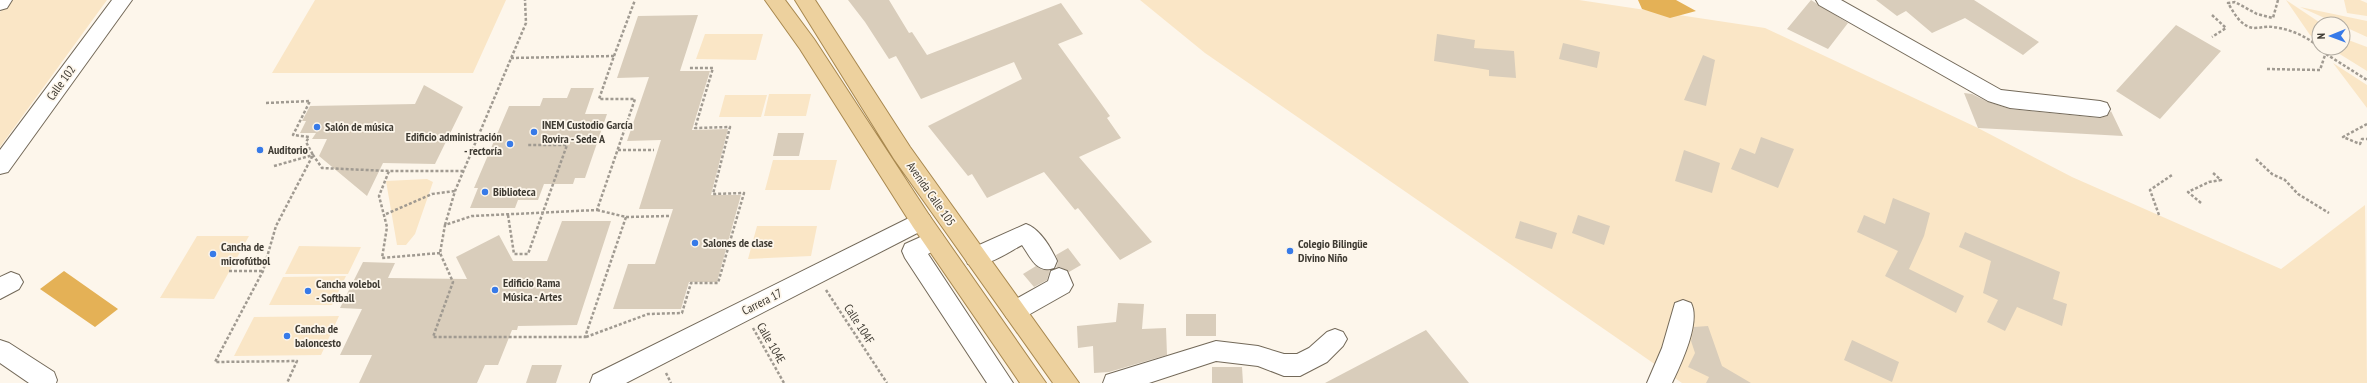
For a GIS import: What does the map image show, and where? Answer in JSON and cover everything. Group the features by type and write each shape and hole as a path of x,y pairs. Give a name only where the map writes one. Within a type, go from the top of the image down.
{"main road":[{"name":"Avenida Calle 105","path":"775,0 807,44 921,221 1034,383"},
{"name":"Avenida Calle 105","path":"805,0 902,153 1067,383"}],"street":[{"name":"Calle 102","path":"0,166 122,0"},
{"path":"1826,0 1995,96 2010,100 2100,109"},
{"name":"Carrera 17","path":"602,383 921,221"},
{"path":"976,257 1026,233 1052,269 1061,285 1015,311"},
{"path":"934,240 912,251 1002,383"},
{"path":"1659,383 1670,362 1679,339 1683,310"},
{"path":"1115,383 1216,351 1258,356 1284,365 1300,365 1318,354 1335,339"},
{"path":"0,350 45,380"}],"path":[{"path":"525,0 526,23 455,192 445,225 440,253 453,282 433,337 585,337 648,314 682,313 691,283 718,284 744,193 712,194 730,127 695,128 713,68 688,68"},
{"path":"597,210 635,100 599,99 635,0"},
{"path":"2278,0 2273,18 2257,14 2235,2 2228,3 2236,18 2253,28 2271,26 2281,28 2311,40"},
{"path":"2212,15 2226,28 2212,36"},
{"path":"511,58 614,56"},
{"path":"2267,69 2320,70 2325,56"},
{"path":"2329,56 2367,80"},
{"path":"266,103 310,101 293,135 309,136 306,142 313,156 322,168 389,171 464,171"},
{"path":"2367,124 2342,137 2360,144 2362,139 2367,139"},
{"path":"453,136 478,136"},
{"path":"508,215 514,254 528,254 567,145 528,145"},
{"path":"618,150 654,150"},
{"path":"274,166 313,156"},
{"path":"287,383 297,361 215,362 263,271 276,226 313,156"},
{"path":"2256,159 2272,174 2285,180 2298,194 2329,213"},
{"path":"389,171 379,196 386,214 388,236 382,258 440,253"},
{"path":"2201,203 2188,192 2209,182 2221,180 2213,173"},
{"path":"2159,215 2150,190 2172,175"},
{"path":"386,214 432,194 455,192"},
{"path":"445,225 472,216 543,212 597,210 626,218 669,216"},
{"path":"585,337 626,218"},
{"path":"229,271 263,271"},
{"name":"Calle 104F","path":"816,274 888,383"},
{"name":"Calle 104E","path":"743,311 784,383"}],"shaded area":[{"path":"10,0 107,0 0,147 0,12"},
{"path":"315,0 506,0 473,73 272,73"},
{"path":"1140,0 1579,0 1765,28 1978,128 2072,177 2281,269 2365,205 2367,383 1682,383 1205,53"},
{"path":"1638,0 1676,0 1696,11 1670,18 1642,9"},
{"path":"2286,0 2311,17 2311,36"},
{"path":"2344,0 2360,0 2367,3 2367,16 2347,13"},
{"path":"2300,7 2343,16 2320,16"},
{"path":"2351,18 2367,21 2367,37 2351,30"},
{"path":"705,34 763,34 756,60 696,59"},
{"path":"2351,41 2367,47 2367,71 2343,56 2351,56"},
{"path":"2333,63 2367,85 2367,108"},
{"path":"769,94 811,94 806,116 764,116"},
{"path":"725,95 767,95 761,117 719,117"},
{"path":"773,160 837,160 830,190 765,190"},
{"path":"427,179 433,182 415,234 406,245 397,245 386,181"},
{"path":"757,226 817,226 811,256 748,259"},
{"name":"Cancha de microfútbol","path":"197,236 249,236 214,299 160,298"},
{"name":"Cancha volebol - Softball","path":"299,246 361,247 348,274 285,274"},
{"path":"64,271 118,309 95,327 40,289"},
{"name":"Cancha volebol - Softball","path":"346,276 332,305 269,305 283,277"},
{"name":"Cancha de baloncesto","path":"339,316 321,355 234,356 254,317"}],"building":[{"path":"848,0 889,0 909,33 912,32 927,55 1061,3 1083,34 1058,44 1110,116 1107,118 1121,138 1079,157 1152,242 1120,260 1078,208 1075,210 1044,172 987,198 972,174 968,176 928,126 1022,79 1014,62 921,99 896,56 889,59 865,22"},
{"path":"1811,0 1848,23 1828,49 1787,29"},
{"path":"1876,0 1974,0 2039,42 2023,55 1965,18 1932,33 1906,11 1897,16"},
{"path":"698,15 680,71 710,71 692,130 728,129 711,195 741,195 717,282 689,282 681,309 613,309 628,264 655,264 673,209 639,209 661,140 627,141 649,77 617,78 638,16"},
{"path":"2176,25 2221,51 2160,119 2116,91"},
{"path":"1437,34 1475,40 1474,48 1514,51 1516,78 1489,76 1489,70 1434,61"},
{"path":"1563,43 1600,52 1597,68 1559,59"},
{"path":"1703,55 1715,60 1706,106 1684,100"},
{"path":"424,85 463,107 435,164 383,163 367,196 319,156 327,139 312,139 316,133 300,133 306,121 302,121 310,106 415,104"},
{"path":"571,88 594,88 585,114 607,114 585,178 575,178 573,184 544,184 538,200 518,200 515,208 470,208 478,188 474,188 509,106 540,106 543,98 567,98"},
{"path":"1964,93 1972,94 1988,102 2010,109 2100,118 2107,116 2111,111 2123,136 1978,128"},
{"path":"778,133 804,133 799,156 773,156"},
{"path":"1761,137 1794,149 1778,188 1731,169 1740,148 1755,154"},
{"path":"1684,150 1720,163 1712,193 1675,181"},
{"path":"1893,198 1930,213 1924,236 1909,269 1964,296 1956,313 1885,276 1898,251 1857,232 1864,215 1885,224"},
{"path":"1578,215 1610,226 1604,245 1572,233"},
{"path":"562,221 611,221 577,325 518,326 517,330 512,330 498,365 485,365 477,383 359,383 372,355 340,355 362,309 340,308 363,262 395,263 388,278 467,279 456,257 499,235 513,261 547,261"},
{"path":"1520,221 1557,233 1552,249 1515,238"},
{"path":"1965,232 2060,272 2053,299 2067,304 2062,326 2017,307 2005,331 1987,322 1998,300 1983,293 1991,261 1959,247"},
{"path":"1068,248 1081,265 1069,272 1060,267 1056,268 1058,262 1056,255"},
{"path":"1036,266 1042,270 1050,270 1047,280 1034,287 1023,274"},
{"path":"1118,303 1144,304 1142,329 1166,328 1167,355 1109,372 1094,373 1093,346 1078,348 1077,326 1116,322"},
{"path":"1186,314 1216,314 1216,336 1186,336"},
{"path":"1708,326 1722,366 1751,383 1706,383 1709,377 1688,367 1695,353 1691,341 1694,327"},
{"path":"1426,330 1469,383 1325,383"},
{"path":"1852,340 1899,362 1892,382 1844,360"},
{"path":"532,365 562,365 556,383 526,383"},
{"path":"1212,367 1242,367 1243,383 1212,383"}],"place":[{"name":"Salón de música","path":"317,127"},
{"name":"INEM Custodio García Rovira - Sede A","path":"534,132"},
{"name":"Edificio administración - rectoría","path":"510,144"},
{"name":"Auditorio","path":"260,150"},
{"name":"Biblioteca","path":"485,192"},
{"name":"Salones de clase","path":"695,243"},
{"name":"Colegio Bilingüe Divino Niño","path":"1290,251"},
{"name":"Cancha de microfútbol","path":"213,254"},
{"name":"Edificio Rama Música - Artes","path":"495,290"},
{"name":"Cancha volebol - Softball","path":"308,291"},
{"name":"Cancha de baloncesto","path":"287,336"}]}
